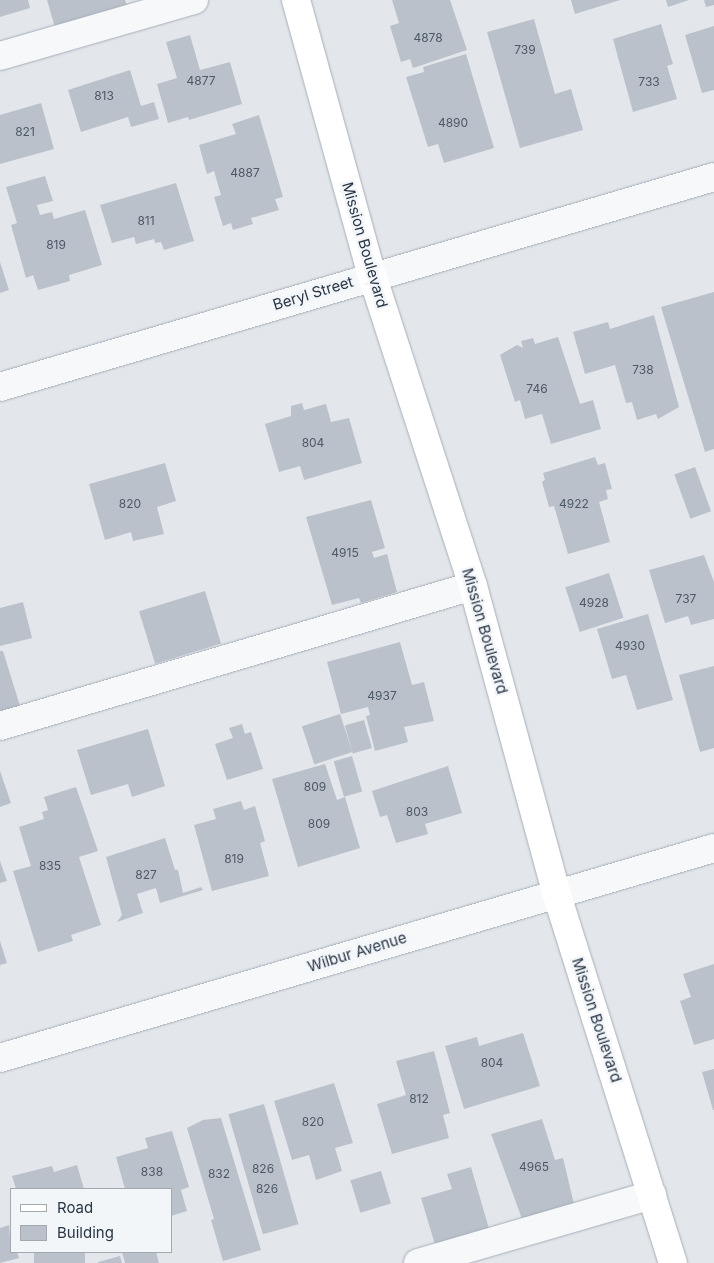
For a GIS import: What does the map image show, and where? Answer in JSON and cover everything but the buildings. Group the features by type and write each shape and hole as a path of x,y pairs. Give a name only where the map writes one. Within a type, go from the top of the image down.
{"main road":[{"name":"Mission Boulevard","path":"296,0 372,275 473,586 556,892 673,1263"}],"street":[{"path":"0,56 194,0"},
{"name":"Beryl Street","path":"0,387 372,275 714,177"},
{"path":"0,726 473,586"},
{"name":"Wilbur Avenue","path":"0,1058 556,892 714,848"},
{"path":"418,1263 652,1195"}]}
